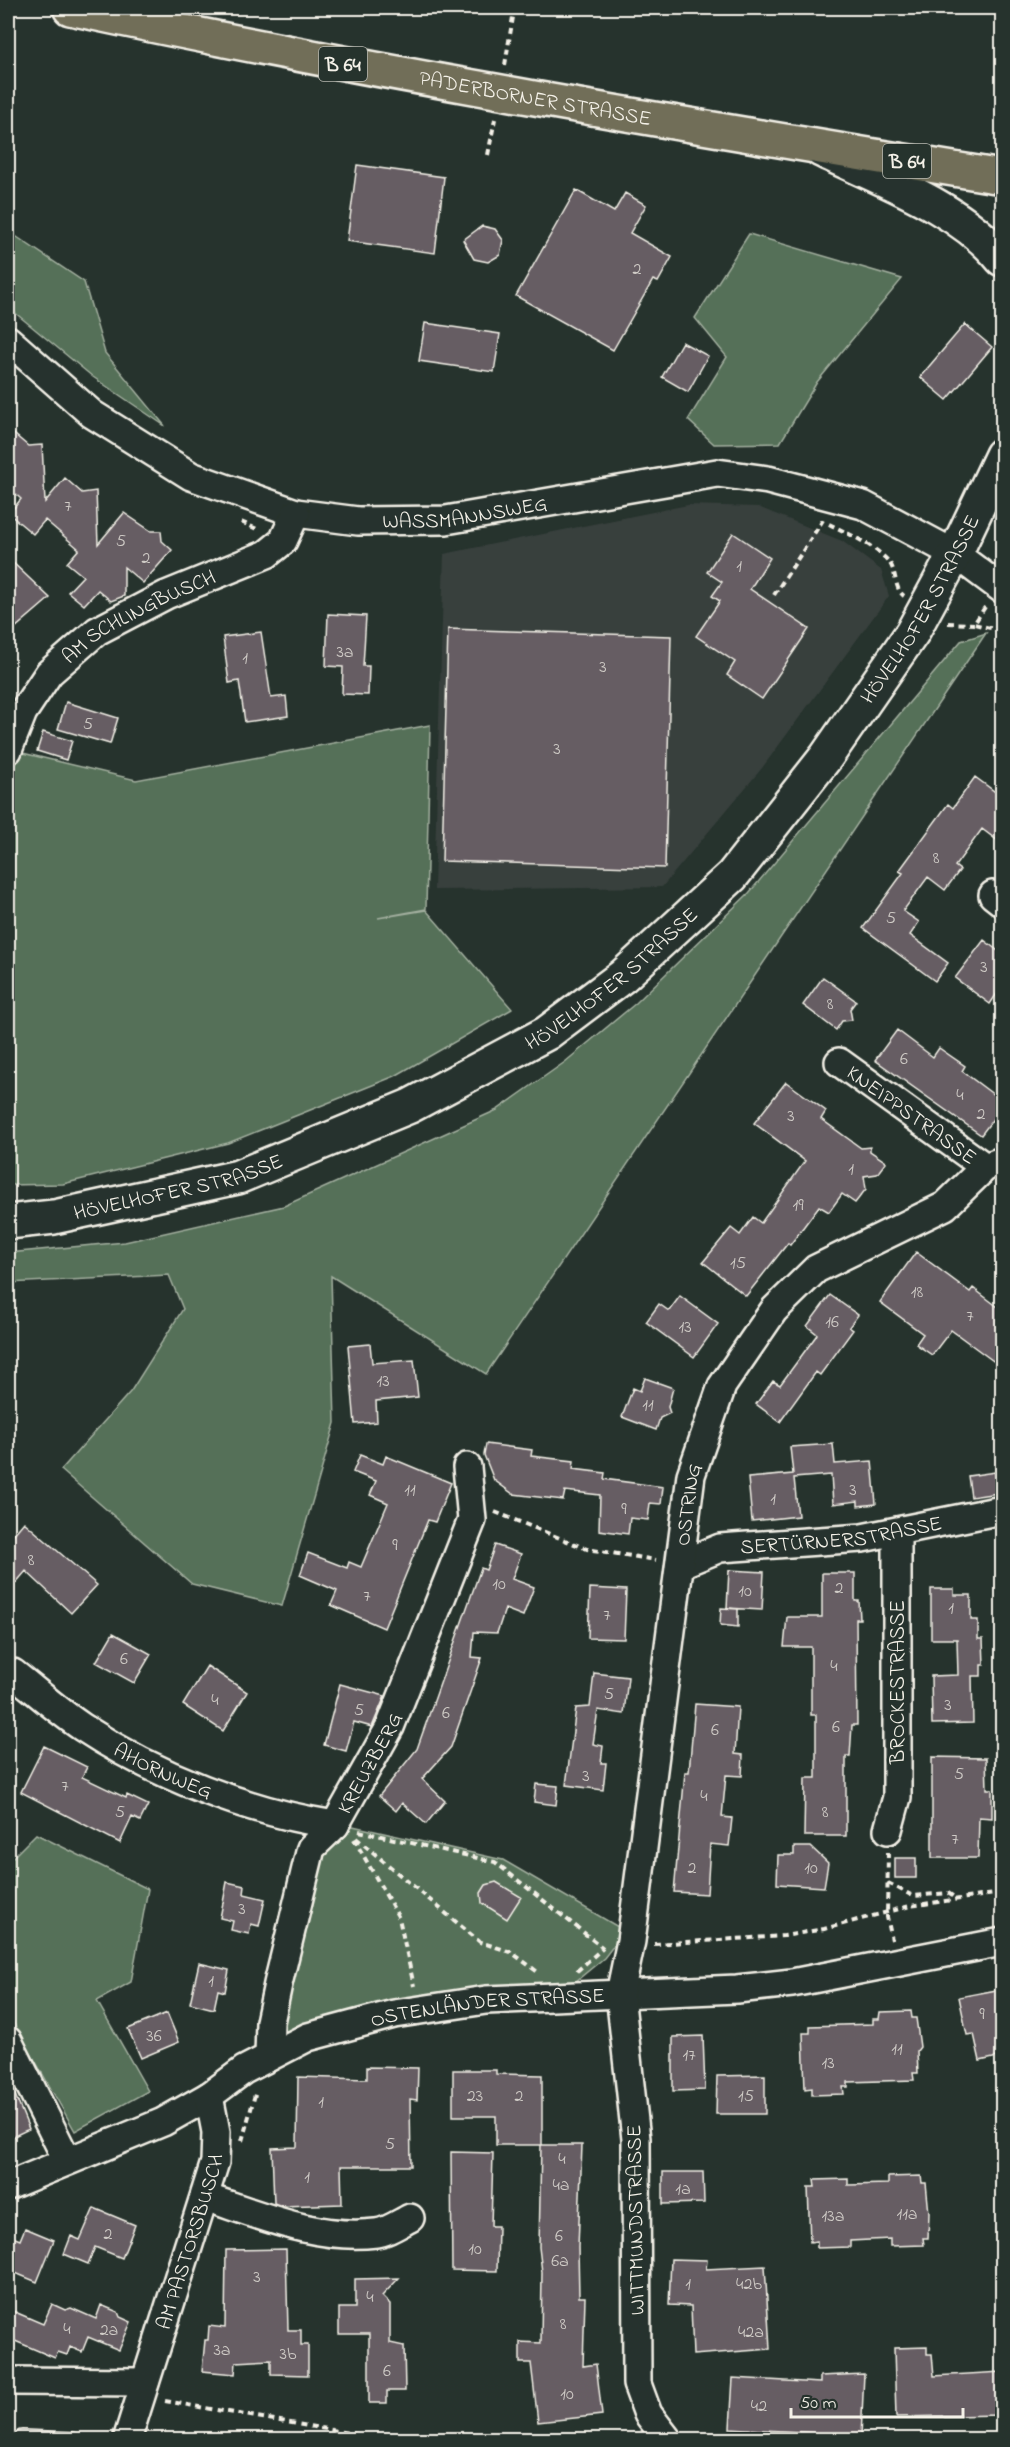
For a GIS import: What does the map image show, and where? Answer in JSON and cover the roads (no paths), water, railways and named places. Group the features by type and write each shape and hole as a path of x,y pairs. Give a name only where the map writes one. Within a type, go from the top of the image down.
{"main road":[{"name":"PADERBORNER STRASSE","path":"70,8 269,50 618,114 1002,177"},
{"path":"811,145 942,210 976,231 1002,259"},
{"name":"HÖVELHOFER STRASSE","path":"8,1222 54,1217 238,1177 410,1106 548,1033 623,976 732,876 826,758 912,633 956,554 1002,455"}],"street":[{"name":"WASSMANNSWEG","path":"8,340 92,414 191,476 296,513 358,521 446,520 717,473 768,480 863,505 956,554 1000,588"},
{"name":"AM SCHLINGBUSCH","path":"8,750 22,712 49,673 97,631 166,595 267,554 283,541 296,513"},
{"name":"KNEIPPSTRASSE","path":"839,1062 994,1164"},
{"name":"OSTRING","path":"620,1994 631,1941 691,1475 722,1386 774,1310 816,1269 945,1206 994,1164"},
{"name":"KREUZBERG","path":"269,2057 270,2022 311,1848 335,1826 390,1727 472,1520 467,1467"},
{"name":"SERTÜRNERSTRASSE","path":"681,1564 720,1548 862,1538 897,1533 1002,1510"},
{"name":"BROCKESTRASSE","path":"888,1830 897,1797 897,1533"},
{"name":"AHORNWEG","path":"13,1673 81,1727 183,1782 299,1820 335,1826"},
{"name":"OSTENLÄNDER STRASSE","path":"8,2186 163,2122 209,2096 244,2070 308,2037 394,2014 486,2000 737,1989 792,1983 1002,1942"},
{"name":"WITTMUNDSTRASSE","path":"620,1994 636,2139 637,2384 648,2414 665,2439"},
{"path":"8,2041 67,2160"},
{"name":"AM PASTORSBUSCH","path":"127,2439 215,2162 216,2132 209,2096"},
{"path":"205,2197 280,2223 315,2231 378,2233 410,2218"},
{"path":"8,2381 143,2390"}],"lane":[{"path":"22,2438 72,2439"}]}
